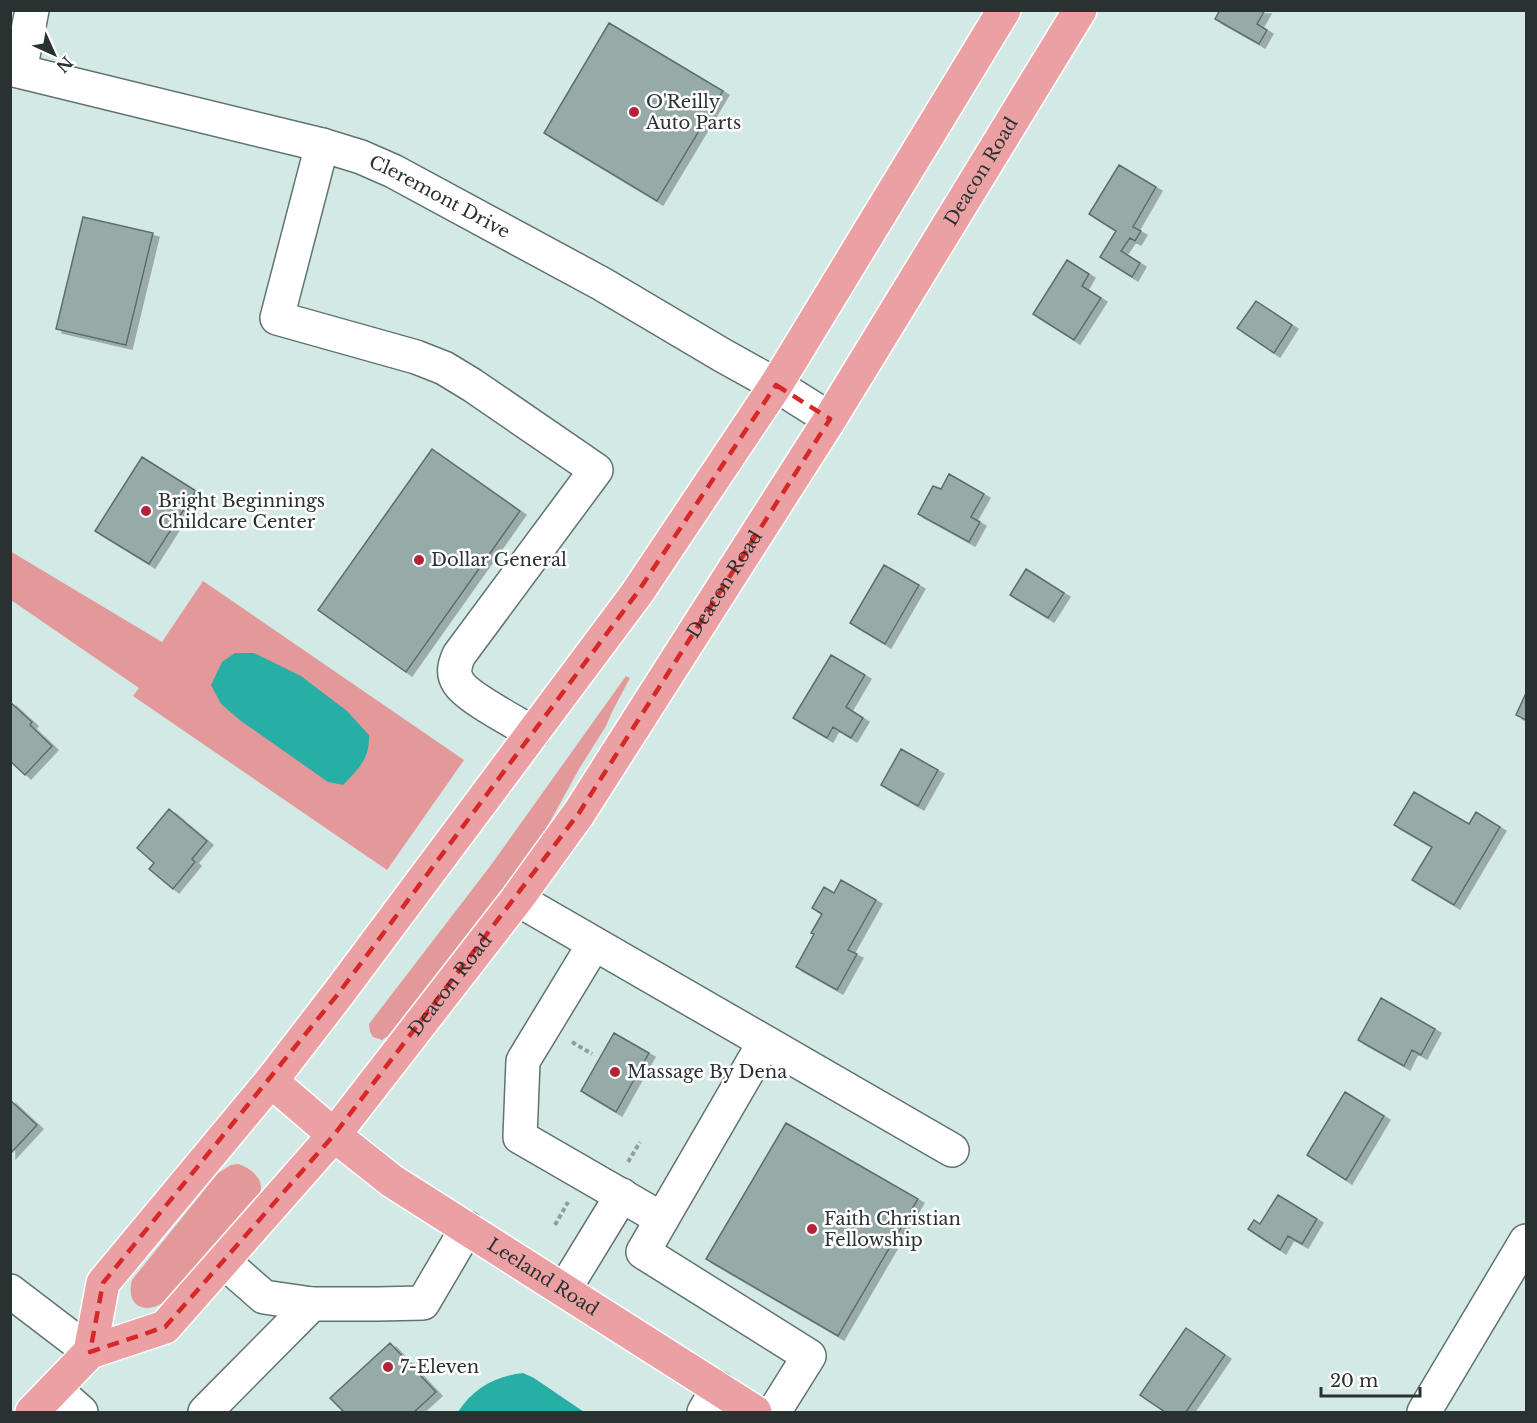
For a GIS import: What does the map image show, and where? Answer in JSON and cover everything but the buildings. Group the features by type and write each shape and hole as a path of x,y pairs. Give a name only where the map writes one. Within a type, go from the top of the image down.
{"main road":[{"path":"90,1352 103,1283 271,1081 638,593 776,385 1004,10"},
{"name":"Deacon Road","path":"32,1413 90,1352 165,1327 334,1135 517,899 579,813 830,419 1080,10"},
{"path":"271,1081 334,1135"},
{"name":"Leeland Road","path":"334,1135 392,1181 564,1290 711,1400 755,1413"}],"street":[{"path":"15,70 32,10"},
{"name":"Cleremont Drive","path":"15,70 322,145 361,157 404,177 602,284 830,419"},
{"path":"322,145 277,318 416,357 444,369 472,385 596,470 459,655 455,664 454,672 464,689 481,702 533,733"},
{"path":"517,899 952,1150"},
{"path":"594,944 523,1061 520,1137 662,1219"},
{"path":"764,1043 643,1252 809,1356 774,1413"},
{"path":"564,1290 622,1195"},
{"path":"224,1262 264,1297 312,1304 423,1303 467,1228"},
{"path":"1424,1413 1527,1240"},
{"path":"10,1291 90,1352"},
{"path":"205,1413 312,1304"},
{"path":"55,1389 81,1413"}],"highlighted area":[{"path":"776,385 830,419 579,813 334,1135 165,1327 90,1352 103,1283 338,994 637,593"}],"shaded area":[{"path":"10,551 162,642 203,581 464,760 387,870 133,696 139,688 11,600"},
{"path":"626,676 630,678 606,726 546,829 486,911 388,1036 382,1040 373,1037 369,1024 491,865"},
{"path":"238,1164 250,1170 259,1180 261,1189 256,1200 167,1300 152,1307 139,1306 132,1297 132,1280 218,1173 231,1165"}],"water":[{"path":"235,653 254,653 301,676 347,711 369,735 368,750 362,763 343,785 328,782 241,721 221,704 211,685 222,662"},
{"path":"523,1373 584,1412 458,1412 471,1396 486,1385 504,1377"}],"place":[{"name":"O'Reilly Auto Parts","path":"634,112"},
{"name":"Bright Beginnings Childcare Center","path":"146,511"},
{"name":"Dollar General","path":"419,560"},
{"name":"Massage By Dena","path":"615,1072"},
{"name":"Faith Christian Fellowship","path":"812,1229"},
{"name":"7-Eleven","path":"388,1367"}]}
